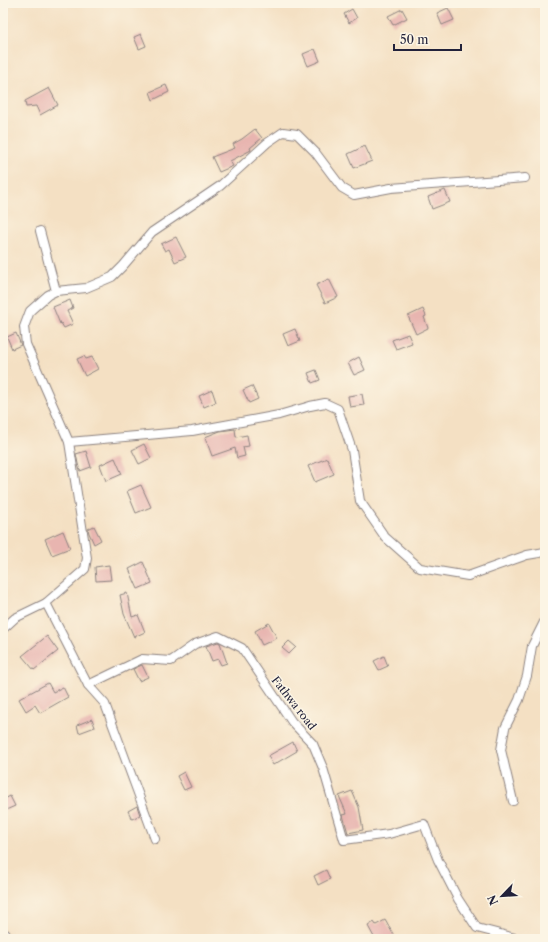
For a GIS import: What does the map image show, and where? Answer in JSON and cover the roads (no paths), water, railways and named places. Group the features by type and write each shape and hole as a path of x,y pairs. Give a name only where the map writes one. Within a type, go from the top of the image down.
{"main road":[{"path":"3,935 7,939"}],"street":[{"path":"3,629 15,618 46,603 85,569 87,558 69,442 26,344 24,327 30,311 48,295 56,290 86,288 112,277 152,232 220,186 267,143 284,132 297,134 315,152 342,188 354,195 391,188 525,178"},
{"path":"40,231 56,290"},
{"path":"69,442 192,431 279,415 324,403 338,409 352,450 360,501 385,537 420,568 468,576 527,555 545,552"},
{"path":"46,603 88,685 105,704 155,839"},
{"path":"513,801 502,750 505,728 527,676 532,646 545,620"},
{"name":"Fathwa road","path":"88,685 142,658 170,661 195,644 218,636 242,648 292,722 313,744 323,768 344,840 390,834 424,824 438,860 458,899 477,928 519,939"}]}
